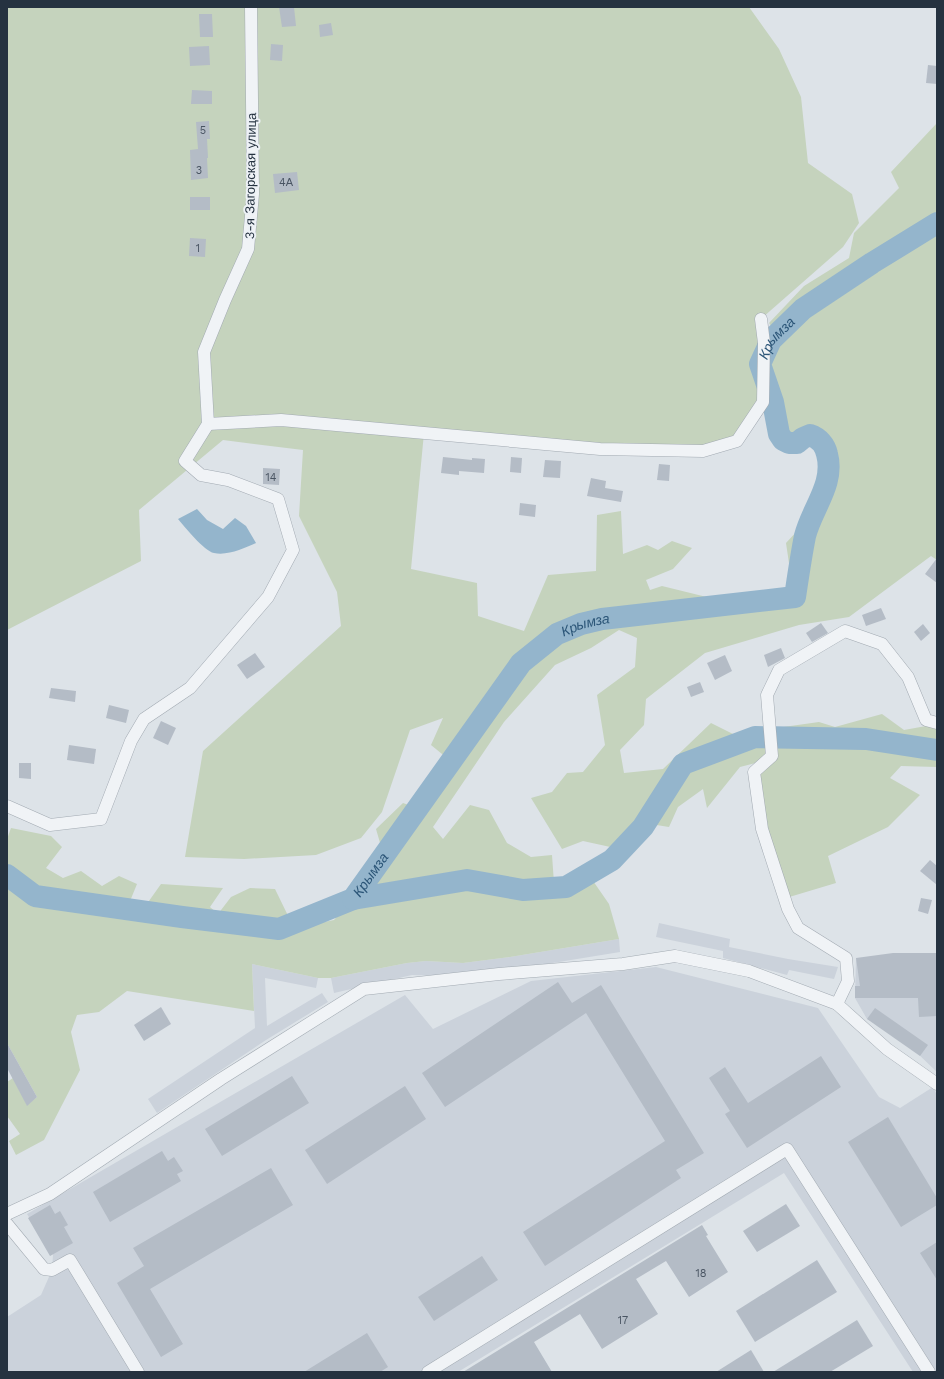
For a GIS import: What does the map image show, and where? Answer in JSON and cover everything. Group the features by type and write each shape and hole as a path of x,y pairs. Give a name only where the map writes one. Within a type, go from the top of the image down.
{"street":[{"name":"3-я Загорская улица","path":"208,424 204,352 248,249 253,194 251,7"},
{"path":"7,806 50,825 101,819 132,741 144,719 190,688 268,597 293,550 278,499 228,480 201,475 185,461 208,424 281,420 600,449 703,451 737,441 763,402 764,343 761,319"},
{"path":"837,1004 848,981 846,958 798,928 788,909 762,829 754,772 772,756 767,695 779,670 845,631 882,644 908,677 926,720 937,723"},
{"path":"7,1214 50,1194 221,1079 364,989 499,974 623,964 675,956 749,971 837,1004 887,1049 937,1084"},
{"path":"428,1372 787,1149 929,1372"},
{"path":"7,1224 44,1269 52,1270 70,1260 138,1372"}],"shaded area":[{"path":"659,923 730,939 729,947 838,967 834,979 789,970 787,975 723,958 723,951 656,937"},
{"path":"619,939 620,952 504,971 459,976 412,975 334,993 331,978 407,963 426,961 463,963 510,957"},
{"path":"856,958 937,962 937,1072 893,1030 867,1019 855,998"},
{"path":"252,964 318,978 316,988 265,978 267,1026 322,993 328,1002 266,1040 157,1113 148,1099 255,1028"},
{"path":"656,967 818,1008 879,1097 900,1108 933,1087 937,1095 937,1372 913,1372 784,1173 458,1372 7,1372 7,1317 41,1295 52,1270 53,1255 27,1214 405,995 433,1029 531,981"}],"green space":[{"path":"7,7 749,7 779,49 801,97 808,163 852,194 859,223 843,247 761,319 764,350 777,334 769,323 804,286 849,258 854,233 899,188 891,172 937,123 937,560 931,556 849,617 799,625 705,653 646,699 644,725 620,750 624,773 663,769 711,723 733,734 819,722 835,727 882,714 904,730 937,724 937,767 901,766 890,778 920,795 888,827 828,856 836,883 786,898 767,824 758,778 771,759 740,767 707,808 703,789 678,807 669,827 644,823 624,850 583,841 562,849 531,798 552,792 567,773 583,772 605,745 597,695 635,667 637,638 619,630 591,648 555,665 504,722 433,827 443,839 470,805 489,810 507,843 531,857 552,855 554,883 591,878 609,904 619,939 510,957 463,963 426,961 407,963 331,978 318,978 252,964 254,1011 127,991 99,1012 77,1015 71,1032 80,1070 44,1140 16,1155 9,1141 20,1134 7,1116 7,1082 13,1078 27,1105 37,1097 7,1043 7,839 11,828 51,836 62,847 46,868 63,878 81,871 102,886 119,876 137,884 128,906 139,915 161,884 223,888 210,907 218,914 231,897 250,888 275,889 294,928 334,920 385,860 376,829 403,803 420,809 458,767 431,745 443,718 410,730 382,812 361,838 316,855 244,859 185,857 203,751 341,626 337,592 299,516 303,450 223,440 139,510 141,561 7,630","holes":["763,403 790,433 818,450 822,504 786,543 794,597 749,609 662,586 650,590 646,580 673,569 692,548 672,541 658,550 647,545 623,554 621,511 597,515 596,571 548,575 524,631 478,616 477,583 411,569 424,433 703,451 737,441"]}],"water":[{"path":"197,509 207,520 223,529 235,518 246,526 256,543 225,553 219,554 210,551 195,538 178,519"}],"building":[{"path":"279,7 294,7 296,26 282,27"},
{"path":"199,14 212,14 213,37 200,37"},
{"path":"331,23 333,35 320,37 319,25"},
{"path":"271,44 283,45 282,61 270,60"},
{"path":"209,46 210,65 190,66 189,47"},
{"path":"928,65 937,66 937,84 926,83"},
{"path":"192,90 212,91 212,104 191,104"},
{"path":"209,121 210,139 207,139 208,178 191,180 190,150 198,149 196,122"},
{"path":"297,172 299,190 275,193 273,174"},
{"path":"190,197 210,197 210,210 190,210"},
{"path":"190,238 206,239 205,257 189,256"},
{"path":"443,457 472,460 472,458 485,459 484,473 459,471 459,475 441,473"},
{"path":"511,457 522,458 521,473 510,472"},
{"path":"545,460 561,461 560,478 543,477"},
{"path":"659,464 670,465 669,481 657,480"},
{"path":"263,468 280,469 279,485 263,484"},
{"path":"591,478 606,481 605,488 623,491 621,502 587,496"},
{"path":"520,503 536,505 535,517 519,515"},
{"path":"937,558 937,583 925,574"},
{"path":"881,608 886,619 866,626 862,615"},
{"path":"821,623 828,633 812,642 806,633"},
{"path":"923,624 930,633 921,641 914,632"},
{"path":"781,648 785,658 768,667 764,655"},
{"path":"255,653 265,667 247,679 237,665"},
{"path":"725,655 732,671 715,680 707,663"},
{"path":"700,682 704,692 691,697 687,687"},
{"path":"51,688 76,691 75,702 49,698"},
{"path":"109,705 129,710 126,723 106,718"},
{"path":"161,721 176,728 168,745 153,738"},
{"path":"69,745 96,749 94,764 67,760"},
{"path":"19,763 31,763 31,779 19,778"},
{"path":"930,860 937,866 937,885 920,871"},
{"path":"921,898 932,900 928,914 918,911"},
{"path":"893,953 937,953 937,1016 919,1017 918,998 855,998 855,986 860,986 856,958"},
{"path":"558,982 572,1003 601,985 704,1153 676,1170 681,1178 545,1266 523,1232 665,1141 586,1013 445,1107 422,1073"},
{"path":"161,1007 171,1024 144,1041 134,1025"},
{"path":"875,1008 928,1045 920,1056 867,1019"},
{"path":"7,1043 37,1097 27,1106 7,1068"},
{"path":"821,1056 841,1087 747,1148 725,1114 730,1111 709,1078 725,1067 748,1103"},
{"path":"292,1076 309,1103 222,1156 205,1129"},
{"path":"405,1086 426,1119 327,1184 305,1150"},
{"path":"888,1117 937,1198 937,1205 901,1227 848,1142"},
{"path":"162,1151 168,1161 174,1157 183,1171 177,1174 181,1181 110,1222 93,1192"},
{"path":"271,1168 293,1205 150,1289 183,1344 161,1357 117,1283 144,1266 133,1248"},
{"path":"786,1204 800,1226 757,1252 743,1231"},
{"path":"50,1205 55,1214 60,1211 68,1225 64,1227 73,1243 50,1256 28,1218"},
{"path":"702,1225 708,1235 706,1236 728,1272 689,1297 666,1261 636,1279 658,1314 602,1349 580,1314 534,1342 552,1372 463,1372"},
{"path":"937,1242 937,1280 920,1253"},
{"path":"482,1256 498,1280 434,1321 418,1297"},
{"path":"817,1260 837,1292 755,1342 736,1311"},
{"path":"857,1320 873,1346 830,1372 773,1372"},
{"path":"367,1333 388,1367 380,1372 304,1372"},
{"path":"751,1350 764,1372 716,1372"}],"waterway":[{"name":"Крымза","path":"7,875 35,896 279,929 353,899 521,663 557,634 581,624 602,619 795,597 805,536 822,496 828,476 829,465 825,448 816,438 810,435 797,443 789,443 783,440 779,434 773,402 760,364 771,340 803,309 872,263 937,223"},
{"path":"353,899 467,880 523,890 566,887 612,860 643,827 683,764 755,737 866,739 937,750"}]}
